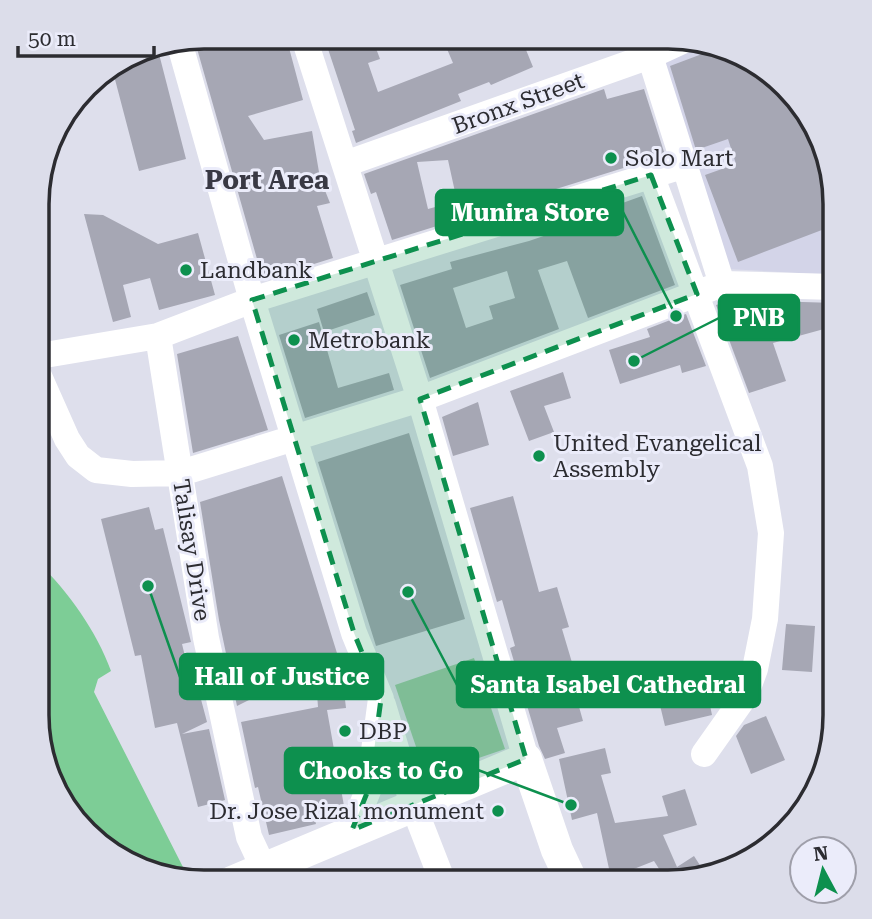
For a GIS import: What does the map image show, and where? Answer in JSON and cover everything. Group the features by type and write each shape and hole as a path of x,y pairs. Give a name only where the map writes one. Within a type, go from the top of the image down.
{"main road":[{"path":"277,870 352,831 526,759 566,870"}],"street":[{"path":"308,49 420,400 526,759"},
{"name":"Bronx Street","path":"345,164 665,49"},
{"path":"182,50 252,300 354,633 381,699 413,805 438,870"},
{"path":"650,56 722,284"},
{"path":"49,354 158,336 252,300 377,263 685,164"},
{"path":"651,175 760,466 771,533 765,620 755,669 745,696 704,754"},
{"path":"49,398 67,439 78,456 96,470 132,474 181,473 420,400 722,284 823,287"},
{"name":"Talisay Drive","path":"158,336 206,638 249,837 274,870"},
{"path":"352,831 369,788 381,699"}],"highlighted area":[{"path":"651,175 697,294 420,399 526,759 352,830 369,788 381,699 354,633 252,300"}],"shaded area":[{"path":"692,51 718,57 762,81 778,94 791,110 807,135 820,174 823,194 823,274 728,269 655,64"},
{"path":"49,574 71,599 98,641 111,671 98,679 94,692 184,868 154,862 110,838 94,825 65,784 57,765 49,725"},
{"path":"474,658 505,749 426,776 395,685"}],"building":[{"path":"197,49 289,49 303,100 248,116 264,140 312,131 320,178 330,203 317,206 333,258 263,280"},
{"path":"328,49 376,49 380,59 368,63 378,92 453,63 447,49 526,49 533,67 491,85 489,82 458,94 461,101 356,143 352,131 355,130"},
{"path":"704,53 718,57 746,70 778,94 797,118 815,154 823,194 823,230 738,262 705,175 736,164 728,139 696,150 670,66"},
{"path":"159,55 186,159 139,171 115,78 135,65"},
{"path":"604,89 607,99 644,89 665,155 392,240 376,192 371,194 364,174","holes":["448,160 457,201 428,209 417,162"]},
{"path":"642,196 675,285 588,318 567,261 538,270 559,329 430,378 400,285 452,269 450,262 529,241 605,215 603,210","holes":["507,271 515,298 489,306 493,319 466,328 453,288"]},
{"path":"84,214 103,215 158,244 198,233 215,295 159,310 150,278 123,285 131,317 113,322"},
{"path":"367,292 375,315 324,332 317,309"},
{"path":"733,300 823,303 823,329 773,343 786,381 749,393 716,305"},
{"path":"686,314 706,366 682,373 680,365 620,384 609,350 650,337 647,329"},
{"path":"319,322 338,388 389,373 394,390 305,418 279,335"},
{"path":"238,336 268,430 193,453 177,354"},
{"path":"563,372 571,398 544,406 554,432 529,441 510,391"},
{"path":"478,402 489,445 453,456 442,417"},
{"path":"409,433 465,619 376,646 318,462"},
{"path":"282,476 341,666 346,708 327,710 344,806 313,813 316,824 269,835 258,787 255,788 241,722 318,707 315,667 237,706 219,620 200,502"},
{"path":"513,496 539,592 557,587 569,627 562,629 576,676 571,678 583,721 557,728 565,753 545,759 510,648 515,646 502,600 497,602 470,508"},
{"path":"149,507 155,530 163,528 191,642 182,644 193,689 198,688 207,722 182,734 209,729 225,800 198,807 177,723 155,728 141,655 135,656 101,519"},
{"path":"786,624 815,626 812,672 782,670"},
{"path":"706,686 712,715 665,726 658,697"},
{"path":"766,716 785,760 751,774 736,736 744,725"},
{"path":"605,748 611,773 601,775 615,823 668,816 662,796 685,789 697,825 663,835 677,867 694,856 701,866 660,870 654,861 631,870 609,870 597,813 572,820 559,759"}],"place":[{"name":"Solo Mart","path":"611,158"},
{"name":"Landbank","path":"186,270"},
{"name":"Munira Store","path":"676,316"},
{"name":"Metrobank","path":"294,340"},
{"name":"PNB","path":"634,361"},
{"name":"United Evangelical Assembly","path":"539,456"},
{"name":"Hall of Justice","path":"148,586"},
{"name":"Santa Isabel Cathedral","path":"408,592"},
{"name":"DBP","path":"345,731"},
{"name":"Chooks to Go","path":"571,805"},
{"name":"Dr. Jose Rizal monument","path":"498,811"}],"district":[{"name":"Port Area","path":"267,180"}]}
